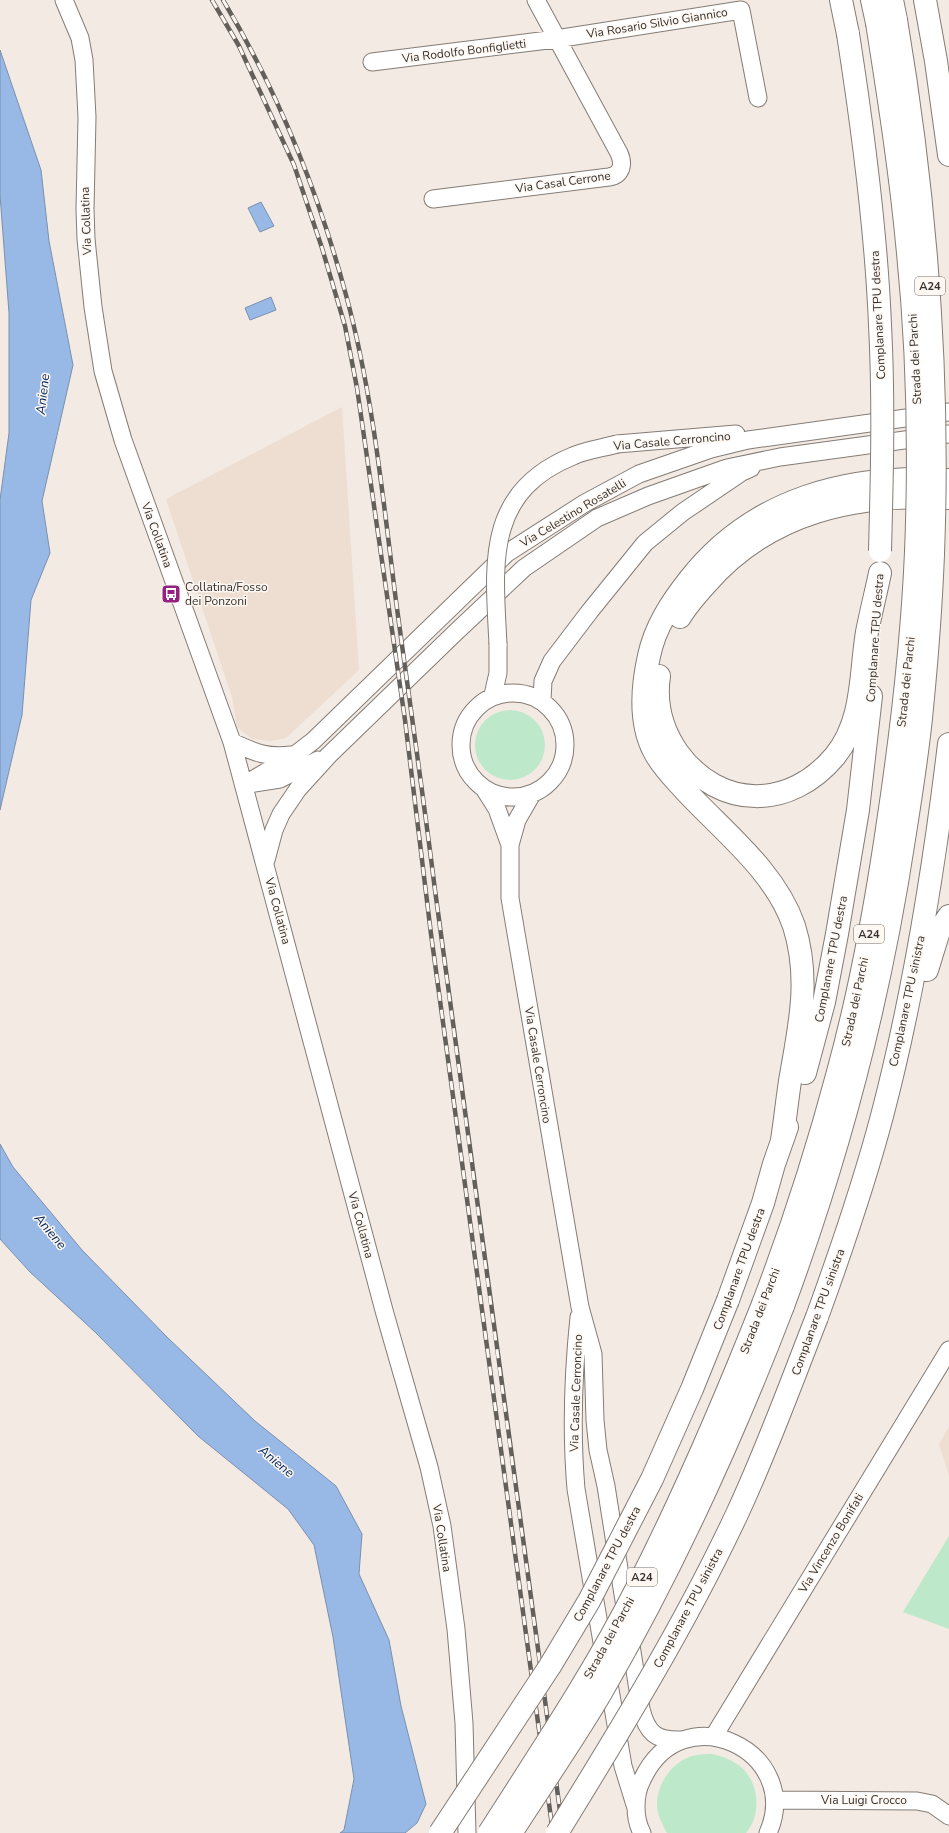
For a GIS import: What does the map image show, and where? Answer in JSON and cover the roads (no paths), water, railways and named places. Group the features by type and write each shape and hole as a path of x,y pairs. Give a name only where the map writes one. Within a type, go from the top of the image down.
{"highway":[{"name":"Complanare TPU destra","path":"440,1833 550,1666 589,1601 652,1479 692,1389 728,1300 763,1203 782,1140 801,1086 824,1002 858,810 868,730 880,573 882,396 878,288 865,155 848,34 841,0"},
{"name":"Strada dei Parchi","path":"489,1833 585,1682 637,1589 722,1406 807,1239 836,1146 862,1050 882,965 897,889 920,732 926,670 924,553 936,433 931,299 915,143 888,14 872,0"},
{"path":"926,6 949,155"},
{"path":"782,1140 803,1001 801,958 796,935 784,902 771,882 745,851 688,793 654,751 648,736 644,716 644,680 650,648 665,614 699,567 726,540 767,513 808,495 857,484 907,480 949,480"},
{"path":"880,573 867,632 857,710 842,745 820,771 798,787 776,793 756,796 734,793 720,788 705,780 692,770 672,744 662,723 658,699 659,677 666,649 681,615 719,570 736,553 759,537 784,523 811,513 841,505 871,500 900,498 949,498"},
{"name":"Complanare TPU sinistra","path":"557,1833 627,1720 682,1624 738,1514 776,1422 845,1240 882,1116 898,1048 926,910 940,821 949,744"},
{"path":"882,1116 905,1062 932,950 939,931 949,916"},
{"name":"Strada dei Parchi","path":"510,1833 601,1692 653,1598 702,1498 742,1410 773,1305"}],"street":[{"name":"Via Collatina","path":"64,0 80,38 85,66 88,117 85,228 91,295 103,371 123,440 232,742 385,1314 425,1452 442,1526 456,1629 464,1723 467,1833"},
{"name":"Via Casal Cerrone","path":"433,198 609,177 616,175 620,171 622,160 619,153 536,0"},
{"name":"Via Rosario Silvio Giannico","path":"556,39 741,10 758,98"},
{"name":"Via Rodolfo Bonfiglietti","path":"372,62 556,39"},
{"name":"Via Celestino Rosatelli","path":"244,784 296,754 344,713 507,553 585,503 639,474 711,449 748,440 949,412"},
{"name":"Via Casale Cerroncino","path":"493,695 498,673 495,592 496,559 500,533 515,500 532,480 551,466 574,455 617,444 830,428"},
{"name":"Via Celestino Rosatelli","path":"265,862 274,830 285,808 303,782 329,755 524,568 598,518 648,496 726,468 780,457 949,434"},
{"path":"542,700 543,681 552,661 645,543 683,512 742,472 780,457"},
{"name":"Via Casale Cerroncino","path":"485,790 500,796 508,797 532,794 548,784 560,768 565,750 564,731 555,714 542,700 521,693 510,692 493,695 479,704 468,716 462,732 460,748 464,765 473,779 485,790 497,809 510,845"},
{"path":"232,742 264,755 279,756 296,754"},
{"name":"Via Celestino Rosatelli","path":"244,784 280,779 329,755"},
{"name":"Via Casale Cerroncino","path":"532,794 517,820 510,845 510,898 580,1307 593,1354 598,1450 606,1486 641,1709 647,1725 655,1735 665,1740 681,1740"},
{"name":"Via Casale Cerroncino","path":"580,1307 573,1393 572,1448 576,1489 621,1754 642,1833"},
{"name":"Via Vincenzo Bonifati","path":"714,1736 949,1350"},
{"path":"636,1808 638,1787 648,1767 662,1751 681,1740 697,1736 714,1736 737,1743 756,1757 769,1777 775,1800 772,1823 768,1833"},
{"name":"Via Luigi Crocco","path":"775,1800 917,1801 932,1804 949,1816"}],"water":[{"name":"Aniene","path":"0,50 41,170 49,241 73,365 42,501 50,553 31,600 22,715 0,810 0,500 9,433 9,313 0,195"},
{"path":"261,202 274,226 260,232 248,208"},
{"path":"271,297 276,310 250,320 245,308"},
{"name":"Aniene","path":"0,1144 13,1167 82,1250 168,1338 255,1421 336,1486 362,1534 359,1574 389,1640 401,1706 426,1804 417,1823 405,1833 340,1833 344,1830 354,1779 333,1637 314,1545 288,1509 198,1436 95,1332 30,1272 0,1239"}],"railway":[{"path":"212,0 239,46 294,165 322,248 345,326 357,388 405,720 431,934 553,1833"},
{"path":"223,0 261,70 295,143 323,218 335,256 346,295 363,370 382,485 396,601 563,1833"}],"place":[{"name":"Collatina/Fosso dei Ponzoni","path":"171,594"}]}
